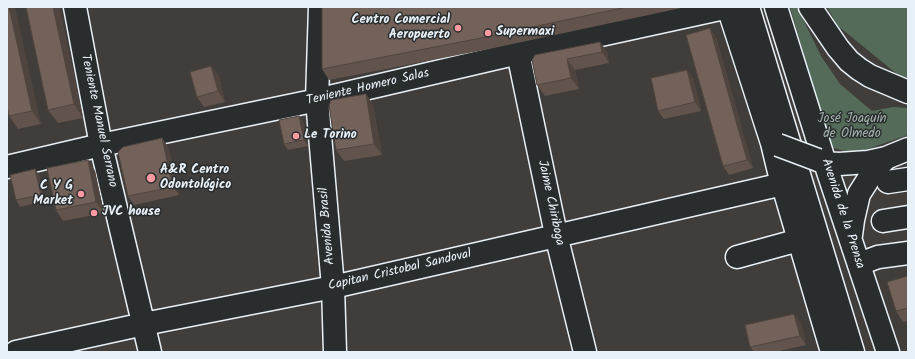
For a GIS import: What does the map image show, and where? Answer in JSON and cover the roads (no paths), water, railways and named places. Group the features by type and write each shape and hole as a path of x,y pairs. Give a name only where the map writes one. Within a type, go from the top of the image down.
{"street":[{"name":"Teniente Manuel Serrano","path":"75,7 101,146 150,352"},
{"name":"Avenida Brasil","path":"320,7 317,100 334,287 334,352"},
{"path":"621,7 629,29"},
{"name":"Teniente Homero Salas","path":"7,167 317,100 518,53 734,7"},
{"path":"734,7 775,144 782,184 832,352"},
{"path":"734,7 853,352"},
{"name":"Avenida de la Prensa","path":"776,7 821,162 851,240 888,352"},
{"path":"810,7 838,48 849,61 870,76 908,92"},
{"name":"Jaime Chiriboga","path":"518,53 557,235 585,352"},
{"path":"420,54 426,75"},
{"path":"775,144 821,162 839,164 856,164 886,158 908,149"},
{"path":"851,240 853,220 859,194 873,172 886,158"},
{"name":"Capitan Cristobal Sandoval","path":"16,352 144,324 334,287 782,184"},
{"path":"883,221 908,217"},
{"path":"737,257 799,240"},
{"path":"859,264 878,257 908,253"}],"place":[{"name":"Centro Comercial Aeropuerto","path":"458,28"},
{"name":"Supermaxi","path":"488,33"},
{"name":"Le Torino","path":"296,136"},
{"name":"A&R Centro Odontológico","path":"151,178"},
{"name":"C Y G Market","path":"81,194"},
{"name":"JVC house","path":"94,213"}],"park label":[{"name":"José Joaquín de Olmedo","path":"852,128"}]}
